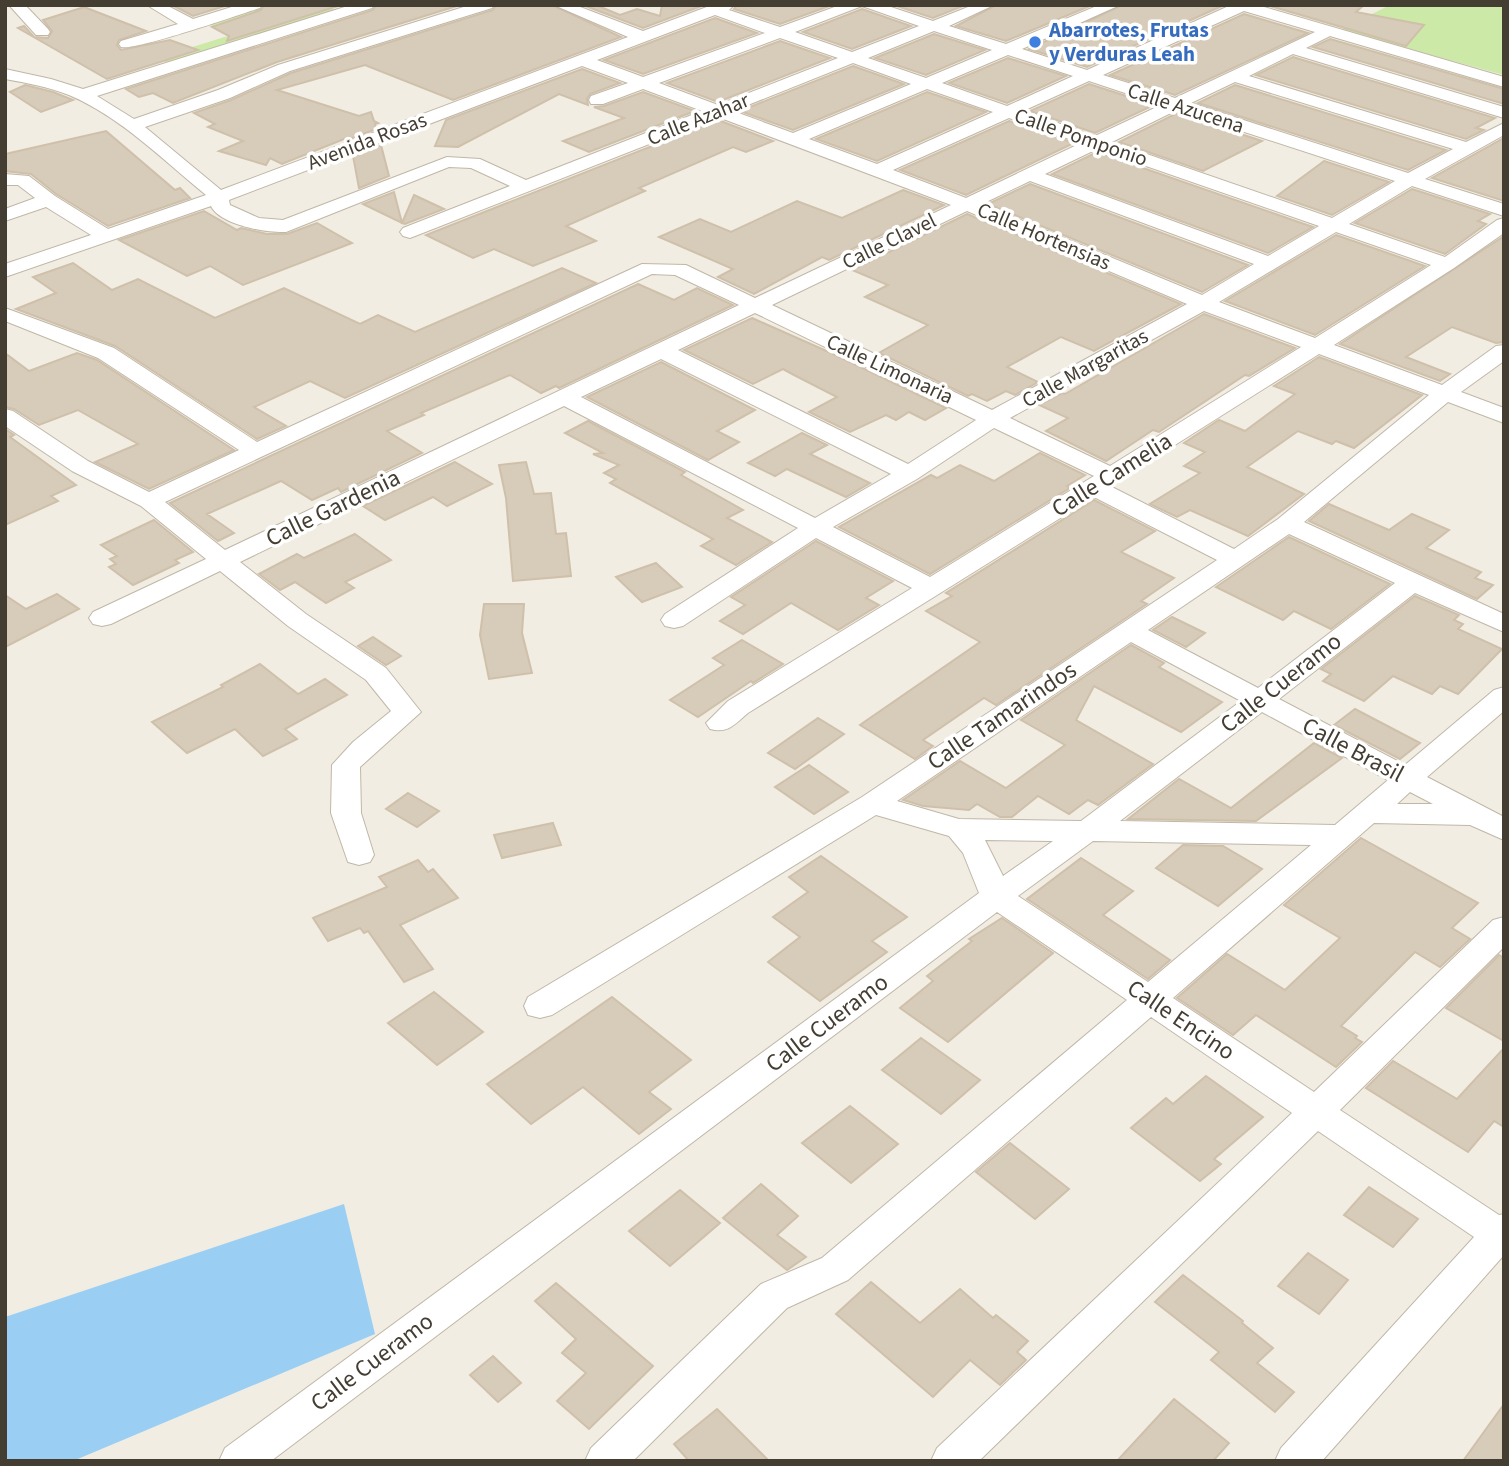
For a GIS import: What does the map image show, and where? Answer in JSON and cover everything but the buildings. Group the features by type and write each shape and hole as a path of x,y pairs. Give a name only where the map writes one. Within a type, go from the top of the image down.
{"street":[{"path":"16,5 42,32"},
{"path":"154,5 192,25"},
{"path":"128,44 255,5"},
{"path":"83,95 366,5"},
{"path":"132,126 224,94 284,68 487,5"},
{"path":"561,5 643,37"},
{"path":"597,100 855,5"},
{"name":"Calle Azucena","path":"869,5 1504,210"},
{"name":"Calle Azahar","path":"410,232 987,5"},
{"path":"794,139 1113,5"},
{"path":"1264,12 1281,5"},
{"path":"877,170 1241,6 1504,82"},
{"path":"586,15 606,8"},
{"name":"Calle Pomponio","path":"721,8 780,33 1447,264"},
{"name":"Avenida Rosas","path":"5,271 219,197 721,8"},
{"name":"Calle Clavel","path":"564,397 1329,31"},
{"path":"1292,49 1504,113"},
{"name":"Calle Hortensias","path":"582,60 966,204 1314,347 1504,416"},
{"path":"5,74 40,81 83,95 132,126 219,197 221,208 236,216 277,227 286,226 447,162 474,163 526,187"},
{"path":"1233,76 1468,148"},
{"name":"Calle Margaritas","path":"674,620 814,528 909,474 994,418 1203,303 1409,180 1504,128"},
{"path":"1029,174 1269,263"},
{"path":"5,179 23,180 48,201 104,235"},
{"path":"5,215 48,201"},
{"name":"Calle Camelia","path":"720,723 738,707 1102,482 1447,264 1504,224"},
{"name":"Calle Limonaria","path":"257,452 649,268 667,267 679,269 994,418 1235,559"},
{"path":"5,314 106,352 257,452"},
{"path":"661,351 909,474"},
{"name":"Calle Tamarindos","path":"540,1006 872,804 1287,524 1443,395 1503,352"},
{"path":"564,397 932,588"},
{"name":"Calle Gardenia","path":"102,618 564,397"},
{"path":"5,416 80,466 149,501 298,620 376,674 407,712 346,765 346,813 359,855"},
{"path":"149,501 257,452"},
{"path":"1287,524 1504,624"},
{"name":"Calle Cueramo","path":"239,1461 996,896 1092,830 1258,699 1413,582"},
{"name":"Calle Brasil","path":"1129,630 1504,830"},
{"path":"606,1461 774,1296 835,1269 1504,696"},
{"path":"872,804 959,829 1092,830 1354,824 1476,815"},
{"path":"959,829 976,849 996,896"},
{"name":"Calle Encino","path":"996,896 1502,1234"},
{"path":"951,1461 1504,928"},
{"path":"1296,1461 1502,1234"}],"green space":[{"path":"270,5 324,5 340,12 170,64 157,58 231,35 208,24"},
{"path":"1390,5 1504,5 1504,75 1340,30"}],"water":[{"path":"344,1204 375,1334 73,1461 5,1461 5,1317"}],"place":[{"name":"Abarrotes, Frutas y Verduras Leah","path":"1035,42"}]}
